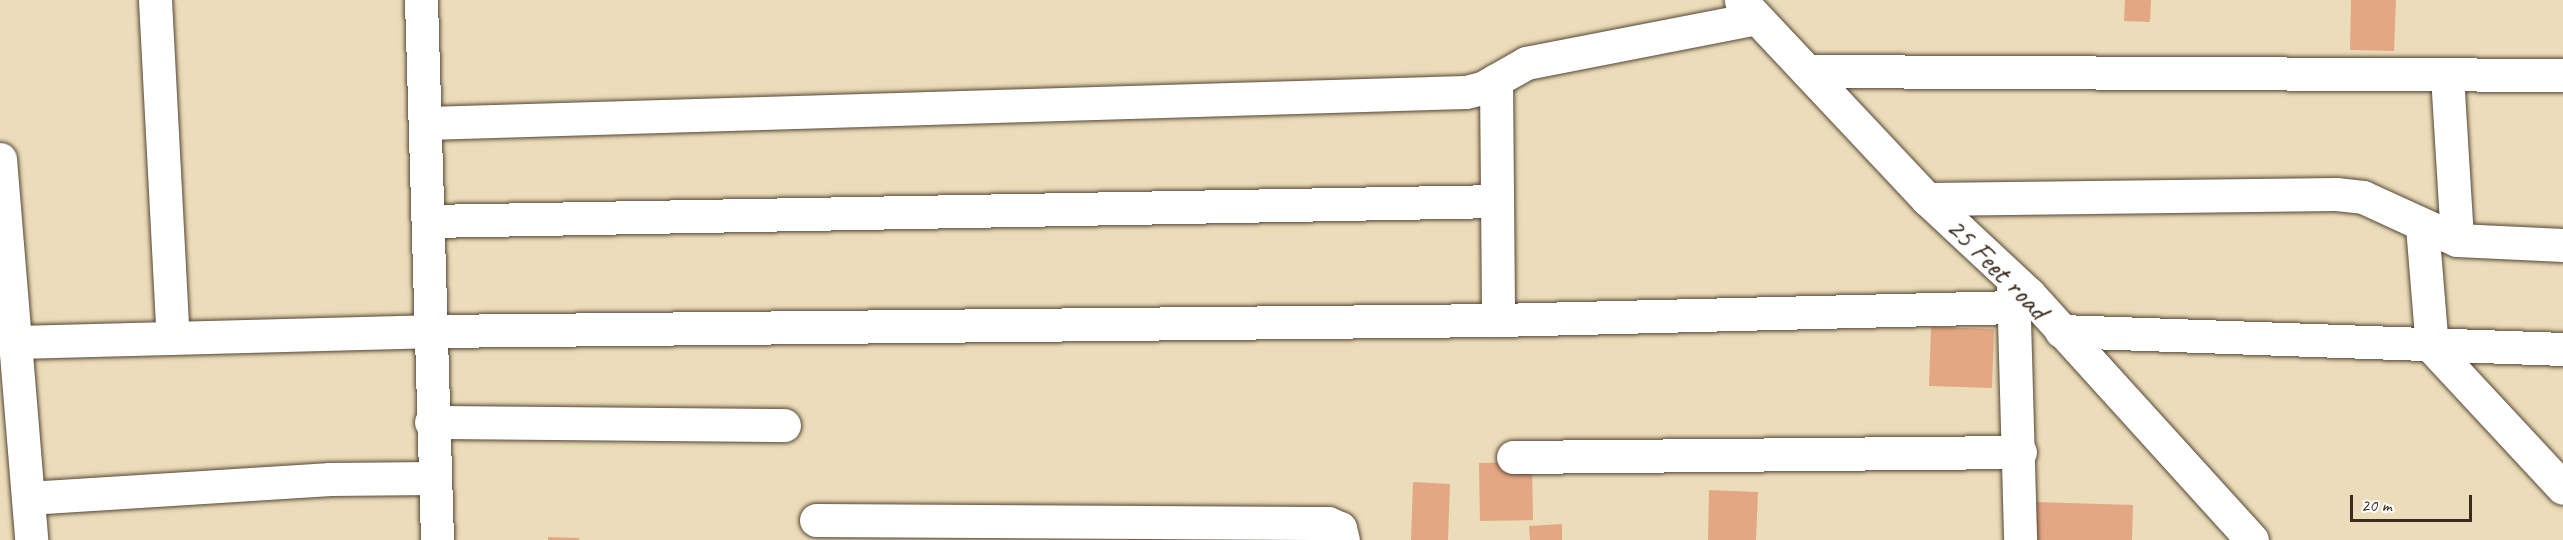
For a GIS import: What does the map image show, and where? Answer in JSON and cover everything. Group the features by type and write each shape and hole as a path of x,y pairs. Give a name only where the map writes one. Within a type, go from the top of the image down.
{"street":[{"path":"155,0 173,338"},
{"path":"421,0 427,123 431,422 437,540"},
{"path":"427,123 1466,92 1496,80 1526,63 1749,9"},
{"name":"25 Feet road","path":"1749,9 2013,293 2061,331 2252,540"},
{"path":"1807,71 2563,75"},
{"path":"2447,75 2457,240"},
{"path":"1496,80 1498,320"},
{"path":"1,176 31,540"},
{"path":"1927,199 2336,194 2363,197 2422,226 2457,240 2563,245"},
{"path":"429,221 1497,201"},
{"path":"2422,226 2432,347 2563,488"},
{"path":"14,342 431,331 1498,320 2013,293 2020,452 2020,540"},
{"path":"2061,331 2432,347 2563,350"},
{"path":"431,422 784,425"},
{"path":"1513,457 2020,452"},
{"path":"28,498 330,479 433,478"},
{"path":"816,520 1328,523 1341,528 1343,540"}],"building":[{"path":"2125,0 2151,0 2150,22 2124,21"},
{"path":"2351,0 2396,0 2394,51 2350,50"},
{"path":"1931,327 1994,329 1992,388 1929,386"},
{"path":"1532,462 1533,520 1480,521 1479,463"},
{"path":"1413,482 1450,484 1448,540 1411,540"},
{"path":"1709,490 1758,492 1756,540 1708,540"},
{"path":"2036,502 2133,505 2132,540 2034,540"},
{"path":"1562,524 1562,540 1530,540 1529,526"},
{"path":"1128,531 1164,532 1163,540 1128,540"},
{"path":"548,537 579,538 579,540 548,540"}]}
